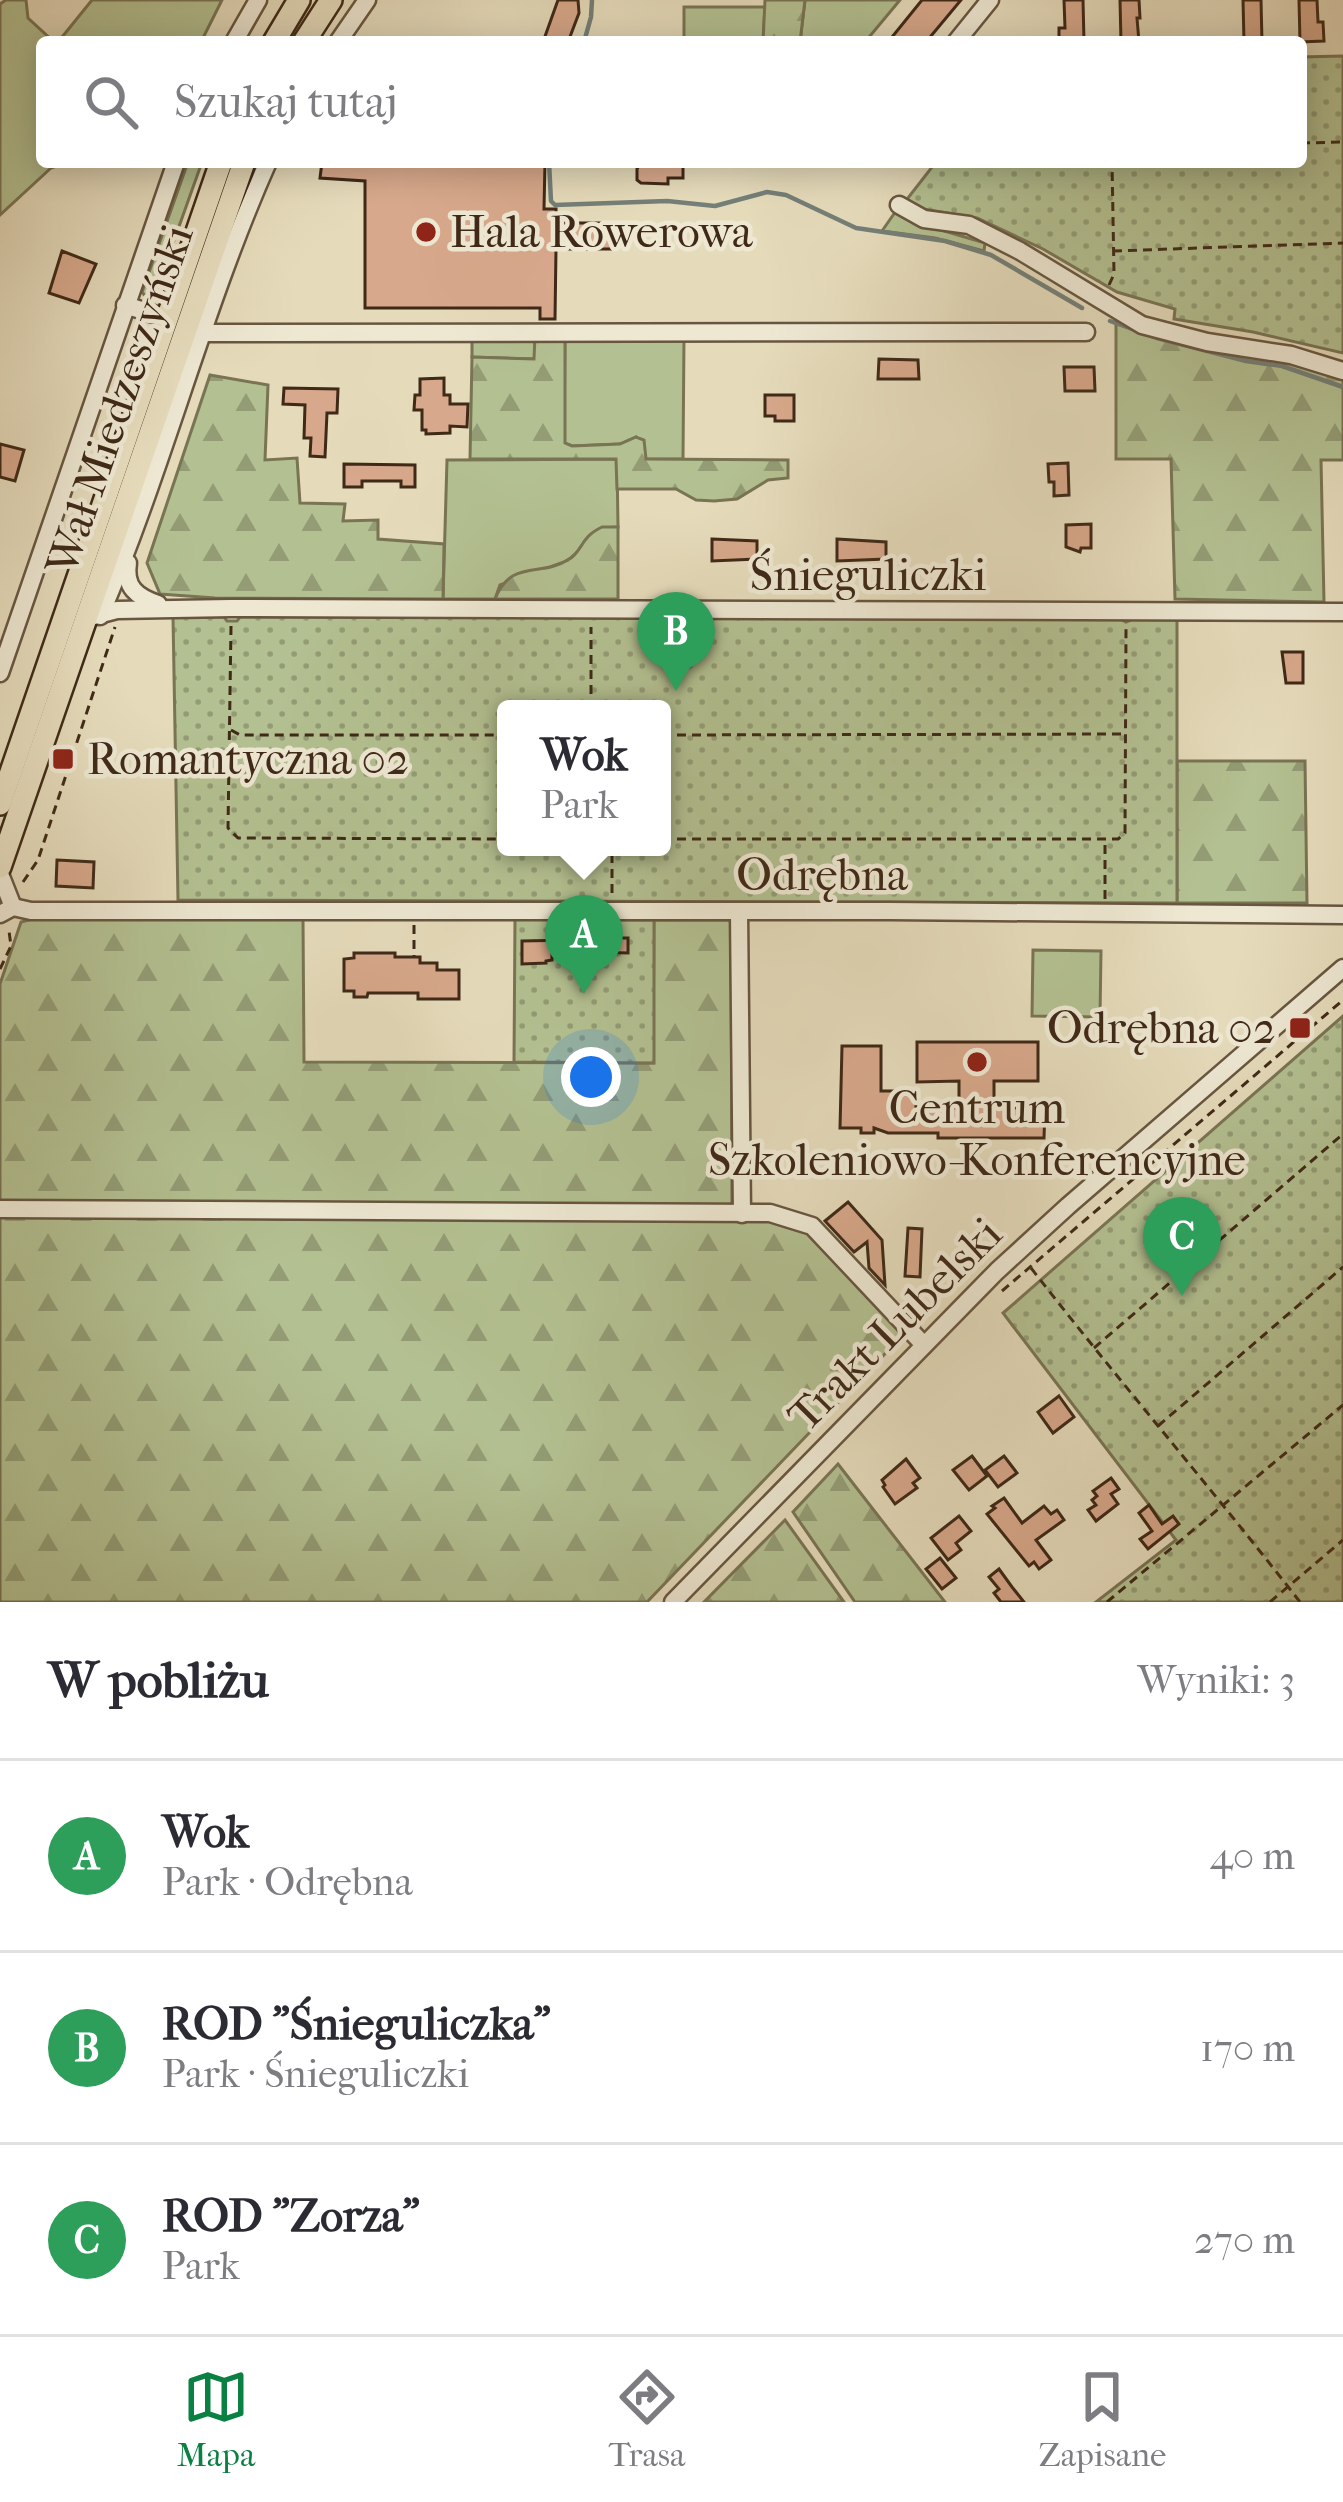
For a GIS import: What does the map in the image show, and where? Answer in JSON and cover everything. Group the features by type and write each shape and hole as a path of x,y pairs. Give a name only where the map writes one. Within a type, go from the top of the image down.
{"main road":[{"path":"278,36 299,0"},
{"path":"308,36 331,0"},
{"name":"Wał Miedzeszyński","path":"0,804 219,168"},
{"name":"Wał Miedzeszyński","path":"0,871 93,617 242,168"}],"street":[{"path":"237,36 258,0"},
{"path":"342,36 368,0"},
{"path":"961,36 990,0"},
{"path":"0,673 174,168"},
{"path":"93,617 130,545 266,168"},
{"path":"899,206 924,219 969,225 1020,250 1142,325 1207,342 1291,355 1343,371"},
{"path":"124,305 166,318"},
{"path":"208,332 1086,332"},
{"path":"130,545 129,586 141,598 176,609"},
{"name":"Śnieguliczki","path":"93,617 117,610 176,609 1343,612"},
{"name":"Odrębna","path":"0,871 6,910 31,911 1343,915"},
{"path":"739,912 742,1214"},
{"name":"Trakt Lubelski","path":"673,1602 1051,1221 1343,968"},
{"path":"0,1209 770,1213 812,1226 924,1345"}],"path":[{"path":"1307,143 1343,142"},
{"path":"1108,287 1114,274 1112,168"},
{"path":"1114,251 1343,243"},
{"path":"591,700 592,618"},
{"path":"231,621 228,828 238,838 497,839"},
{"path":"671,839 1118,839 1124,833 1126,622"},
{"path":"230,729 240,735 497,735"},
{"path":"671,735 1126,734"},
{"path":"1105,839 1106,902"},
{"path":"612,856 612,901"},
{"path":"413,917 414,957"},
{"path":"995,1296 1343,1000"},
{"path":"1281,1055 1287,1033"},
{"path":"1093,1349 1343,1134"},
{"path":"1158,1426 1343,1267"},
{"path":"1031,1268 1300,1602"},
{"path":"1107,1602 1343,1405"},
{"path":"1270,1602 1343,1540"}],"green space":[{"path":"26,0 28,18 48,36 36,36 36,168 51,168 0,215 0,4"},
{"path":"92,0 222,0 204,36 63,36"},
{"path":"765,0 805,0 801,36 763,36"},
{"path":"805,0 900,0 870,36 801,36"},
{"path":"684,7 765,7 763,36 684,36"},
{"path":"1343,56 1343,353 1174,319 1175,309 1117,292 977,218 904,203 931,168 1307,168 1307,57"},
{"path":"186,168 200,168 156,291 150,296 142,292"},
{"path":"896,211 921,224 985,243 984,251 882,231"},
{"path":"1116,320 1142,332 1291,360 1343,377 1343,460 1321,460 1324,602 1175,599 1171,459 1116,459"},
{"path":"472,336 535,336 535,359 472,357"},
{"path":"535,336 565,337 565,443 620,444 636,437 644,440 646,459 788,460 788,478 768,480 737,499 696,500 676,489 617,489 616,459 470,459 472,357 534,359"},
{"path":"684,336 683,459 645,459 636,437 620,444 564,443 565,337"},
{"path":"210,375 268,385 265,460 297,458 300,503 345,504 343,521 378,520 378,539 444,544 443,599 160,594 147,563"},
{"path":"617,459 618,527 596,531 564,562 500,585 495,599 443,599 447,460"},
{"path":"602,527 618,527 618,599 495,599 509,578 568,560"},
{"path":"173,617 224,617 227,621 240,617 1177,619 1177,903 178,900"},
{"path":"1177,761 1305,761 1307,903 1177,903"},
{"path":"303,918 304,1062 653,1063 654,920 731,920 732,1220 770,1221 809,1232 904,1334 647,1602 0,1602 0,984 21,922"},
{"path":"515,919 654,920 654,1063 514,1062"},
{"path":"1033,950 1101,951 1100,1017 1032,1016"},
{"path":"1343,1016 1343,1602 1096,1602 1176,1540 1003,1313"},
{"path":"838,1464 945,1602 855,1602 793,1512"},
{"path":"785,1520 844,1602 704,1602"}],"building":[{"path":"558,0 578,0 579,13 570,36 545,36"},
{"path":"922,0 961,0 931,36 893,36"},
{"path":"1064,0 1083,0 1084,36 1059,36 1059,28 1065,28"},
{"path":"1120,0 1139,0 1138,36 1121,36"},
{"path":"1243,0 1261,0 1262,36 1244,36"},
{"path":"1299,0 1317,0 1324,41 1307,42 1307,36 1300,36"},
{"path":"321,168 545,168 544,209 556,209 556,223 616,223 616,249 556,249 555,319 540,319 540,308 365,308 365,181 320,178"},
{"path":"683,168 683,178 668,178 668,184 641,183 637,169"},
{"path":"62,251 96,264 79,303 49,293"},
{"path":"879,359 918,360 919,379 878,379"},
{"path":"1064,367 1094,367 1095,391 1065,391"},
{"path":"444,378 444,395 450,395 450,404 468,404 467,427 450,426 450,433 426,434 422,410 414,410 420,379"},
{"path":"284,388 338,389 337,413 327,413 325,457 310,456 311,438 304,438 305,405 283,404"},
{"path":"765,395 794,395 794,421 765,416"},
{"path":"0,444 24,450 15,481 0,477"},
{"path":"1068,463 1069,495 1054,496 1048,464"},
{"path":"344,464 415,465 415,487 401,487 401,481 362,481 362,487 344,487"},
{"path":"1091,524 1091,548 1080,552 1066,547 1066,525"},
{"path":"712,539 757,541 757,559 712,561"},
{"path":"837,539 886,542 886,559 837,561"},
{"path":"1282,652 1303,652 1303,683 1286,683"},
{"path":"57,860 94,862 93,888 56,886"},
{"path":"593,938 628,938 628,953 591,952"},
{"path":"572,940 572,955 522,964 522,941"},
{"path":"354,953 420,957 420,963 437,963 437,970 459,970 459,999 418,999 418,993 354,997 354,991 344,991 344,959 354,958"},
{"path":"917,1042 1038,1042 1038,1081 994,1081 994,1108 1045,1108 1044,1138 938,1138 938,1133 888,1133 874,1128 874,1133 861,1133 861,1128 840,1128 842,1046 881,1046 881,1091 916,1091 916,1108 959,1108 959,1081 917,1082"},
{"path":"848,1202 882,1240 885,1285 869,1268 867,1242 854,1252 825,1221"},
{"path":"908,1228 922,1229 920,1277 905,1276"},
{"path":"1059,1396 1074,1417 1053,1433 1038,1412"},
{"path":"972,1456 987,1476 969,1490 953,1470"},
{"path":"1004,1456 1017,1473 998,1487 985,1470"},
{"path":"906,1459 920,1478 913,1483 917,1488 895,1504 882,1480"},
{"path":"1111,1478 1119,1489 1111,1494 1118,1504 1096,1521 1088,1510 1096,1505 1093,1491"},
{"path":"1004,1498 1022,1523 1044,1506 1051,1514 1057,1510 1064,1520 1036,1540 1051,1560 1039,1569 1034,1562 1029,1566 987,1514"},
{"path":"1149,1505 1162,1524 1173,1516 1179,1524 1148,1549 1140,1539 1152,1531 1139,1513"},
{"path":"959,1516 971,1531 956,1543 961,1550 948,1560 931,1538"},
{"path":"940,1558 956,1578 942,1589 926,1569"},
{"path":"999,1569 1024,1602 1001,1602 994,1593 999,1589 989,1577"}],"waterway":[{"path":"586,36 592,0"},
{"path":"549,168 555,205 667,201 715,206 767,192 786,195 856,228 945,241 991,255 1082,308"},
{"path":"1110,321 1343,387"}],"place":[{"name":"Hala Rowerowa","path":"426,232"},
{"name":"ROD \"Śnieguliczka\"","path":"676,691"},
{"name":"Romantyczna 02","path":"63,759"},
{"name":"Wok","path":"584,994"},
{"name":"Odrębna 02","path":"1300,1028"},
{"name":"Centrum Szkoleniowo-Konferencyjne","path":"977,1062"},
{"name":"ROD \"Zorza\"","path":"1182,1296"}]}
